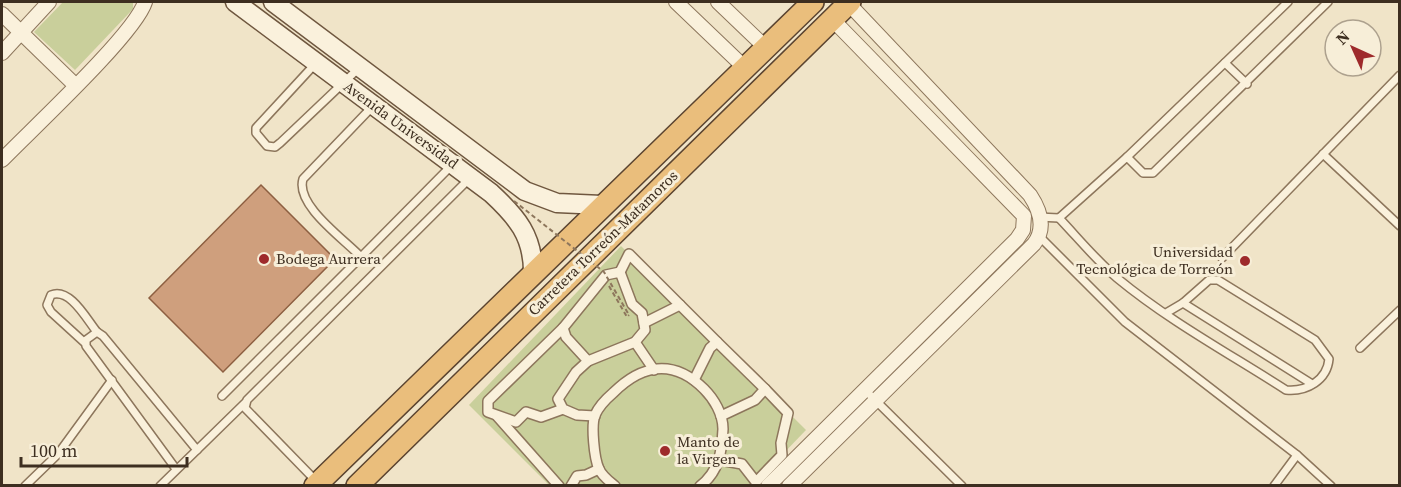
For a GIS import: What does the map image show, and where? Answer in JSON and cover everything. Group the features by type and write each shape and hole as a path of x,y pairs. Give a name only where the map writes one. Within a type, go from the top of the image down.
{"highway":[{"path":"316,484 813,2"},
{"name":"Carretera Torreón-Matamoros","path":"357,486 849,2"}],"main road":[{"name":"Avenida Universidad","path":"235,2 471,177 520,223 529,240 533,272"},
{"name":"Avenida Universidad","path":"273,2 515,184 540,199 578,206 602,205"},
{"path":"431,148 445,130"}],"street":[{"path":"2,52 49,2"},
{"path":"2,160 131,24 145,2"},
{"path":"676,2 744,67"},
{"path":"718,2 765,47"},
{"path":"789,486 1039,236 1040,217 1030,195 849,2"},
{"path":"2,14 75,85"},
{"path":"766,484 1017,239 1023,230 1024,216 832,19"},
{"path":"563,409 541,417 526,412 516,422 488,412 488,401 563,328 604,278 620,272 629,254 788,413 781,443 782,455 766,484"},
{"path":"595,416 578,415 563,409 558,399 576,372 588,361 635,342 645,330 642,313 632,304 620,272"},
{"path":"644,322 680,305"},
{"path":"563,328 566,337 588,361"},
{"path":"635,342 654,370"},
{"path":"694,380 710,348 717,342"},
{"path":"615,486 599,469 594,437 595,416 623,383 644,369 676,370 694,380 710,395 721,416 723,427 720,460 700,486"},
{"path":"721,416 755,400 765,389"},
{"path":"497,416 559,486"},
{"path":"720,460 742,464 766,484"},
{"path":"572,486 577,476 599,469"}],"lane":[{"path":"1059,218 1288,2"},
{"path":"1127,156 1143,173 1153,173 1247,84 1328,2"},
{"path":"316,63 256,128 256,133 267,146 274,147 280,143 345,84 360,67"},
{"path":"1225,63 1247,84"},
{"path":"1222,258 1400,75"},
{"path":"361,257 315,212 304,199 300,186 303,179 374,105"},
{"path":"1323,154 1400,226"},
{"path":"222,396 454,164"},
{"path":"160,486 471,177"},
{"path":"1024,216 1059,218 1116,276 1166,313 1286,390 1295,391 1312,384 1325,375 1329,358 1315,340 1218,280 1209,280 1183,303 1166,313"},
{"path":"1039,236 1125,322 1297,455 1331,486"},
{"path":"176,469 85,343 51,312 47,305 51,295 56,292 64,294 71,300 196,450"},
{"path":"1183,303 1312,384"},
{"path":"1360,348 1400,310"},
{"path":"85,343 90,335 96,332"},
{"path":"25,486 58,454 112,380"},
{"path":"864,388 962,486"},
{"path":"245,403 245,408 316,484"},
{"path":"1274,486 1297,455"}],"path":[{"path":"514,201 604,272 629,315 627,317 604,278"}],"green space":[{"path":"63,2 133,2 133,9 75,70 34,32"},
{"path":"621,246 806,430 753,485 549,485 469,405"}],"building":[{"path":"261,185 335,259 223,372 149,298"}],"place":[{"name":"Bodega Aurrera","path":"264,259"},
{"name":"Universidad Tecnológica de Torreón","path":"1245,261"},
{"name":"Manto de la Virgen","path":"665,451"}]}
